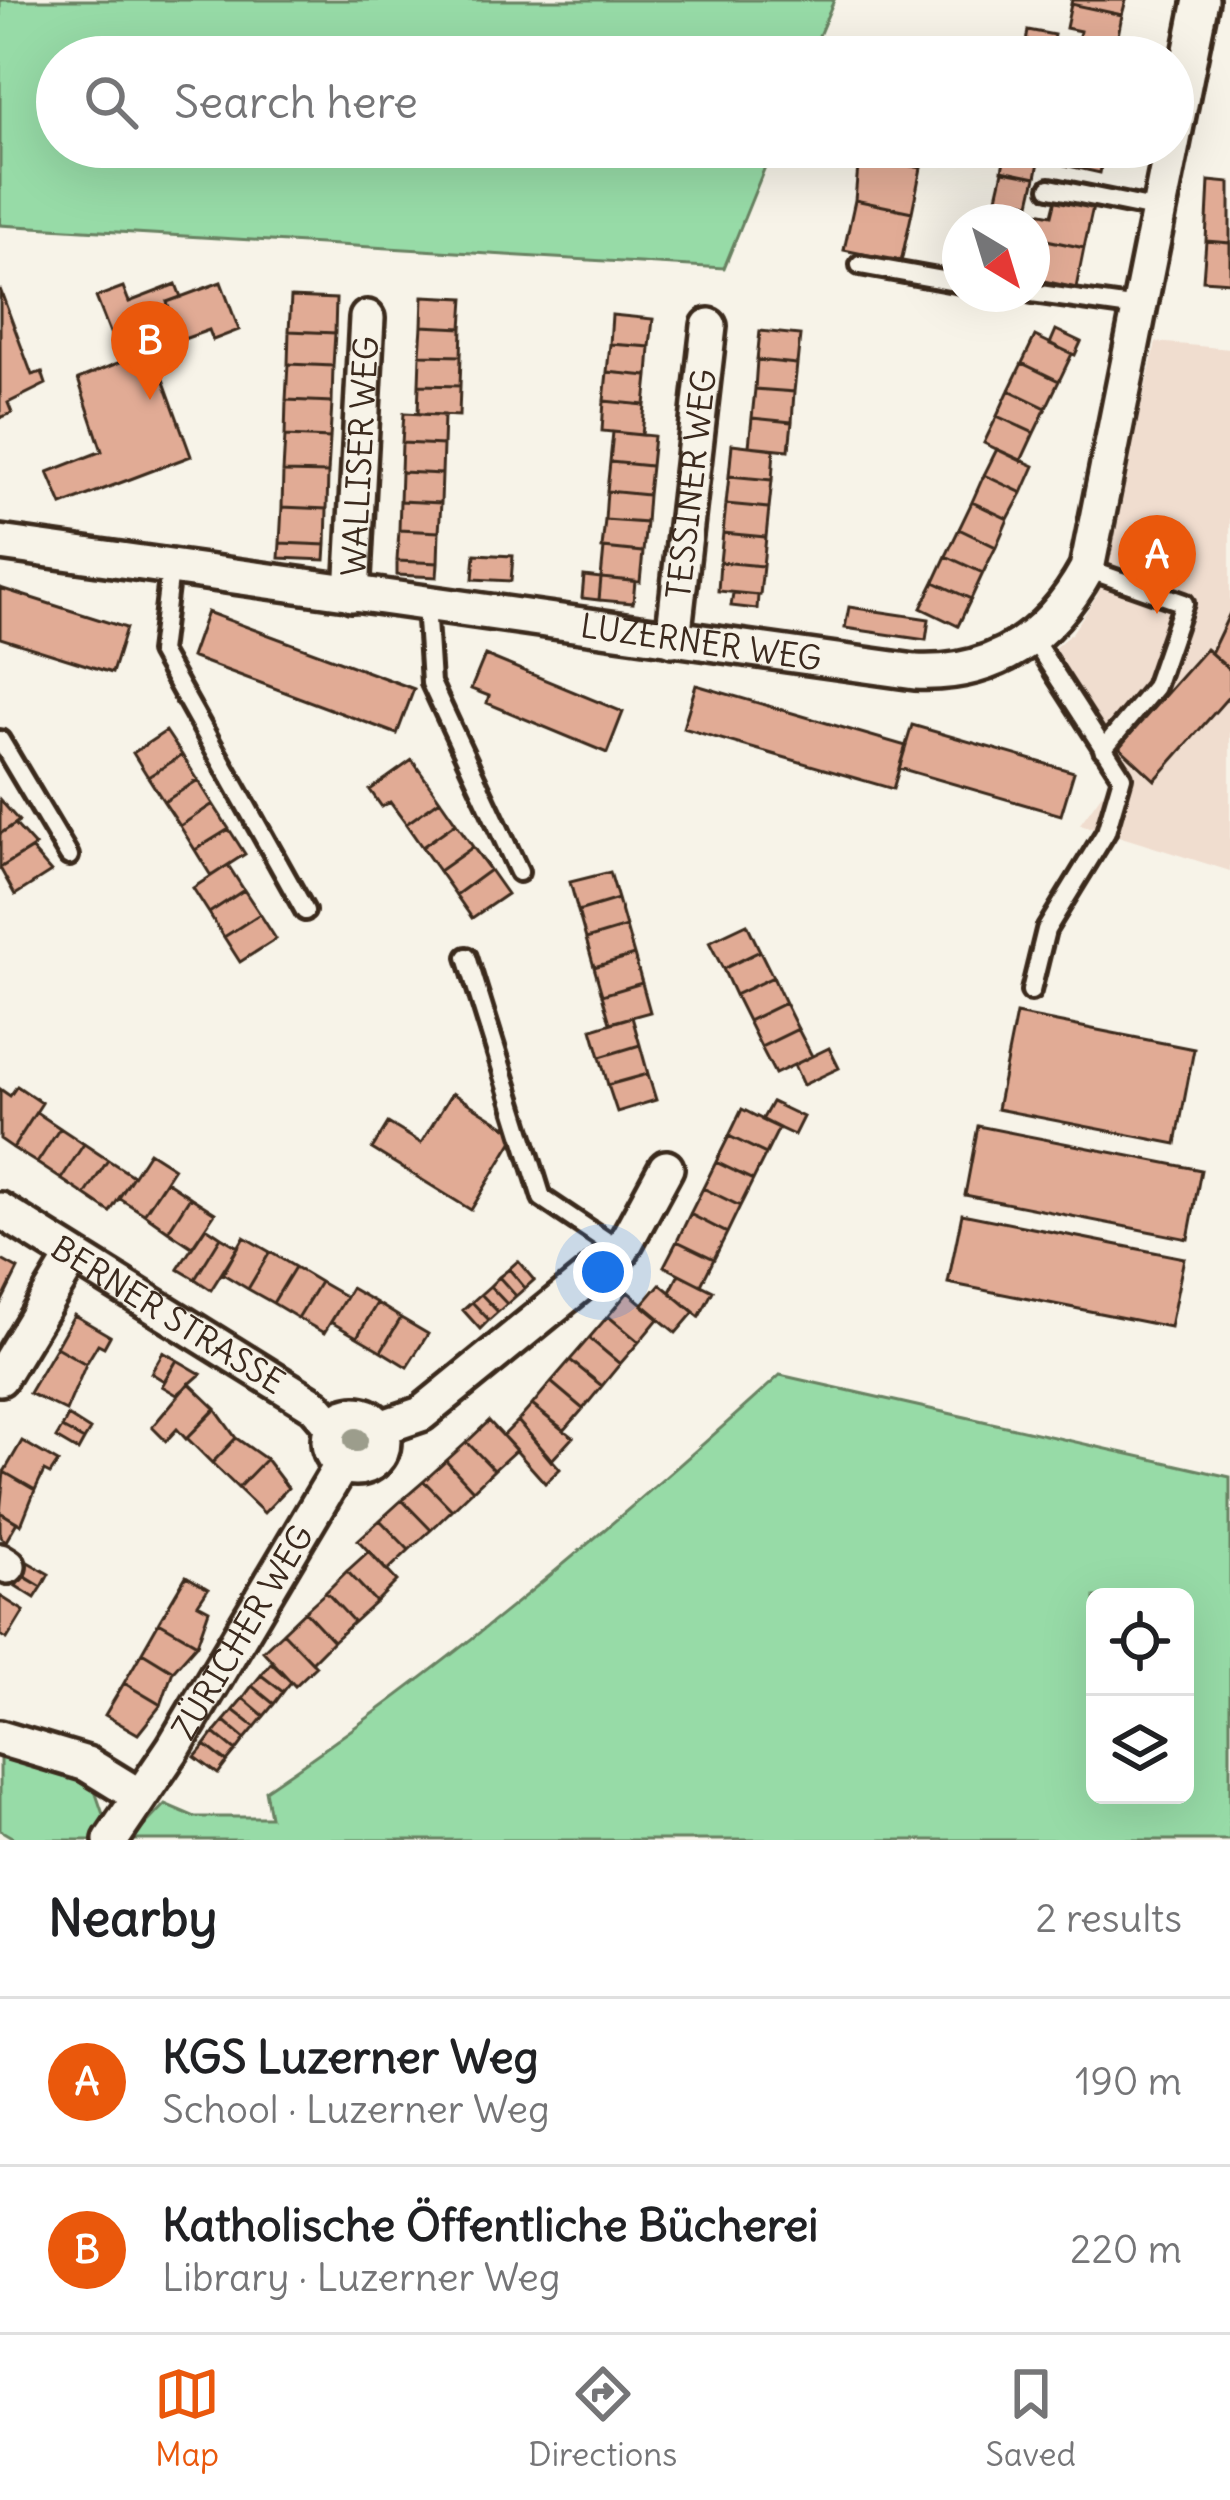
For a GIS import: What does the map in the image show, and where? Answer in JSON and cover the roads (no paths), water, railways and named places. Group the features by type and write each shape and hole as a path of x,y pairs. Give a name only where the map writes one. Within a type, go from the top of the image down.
{"street":[{"name":"LUZERNER WEG","path":"1194,36 1201,0"},
{"name":"LUZERNER WEG","path":"0,543 945,673 992,662 1033,640 1067,606 1087,569 1167,168"},
{"name":"WALLISER WEG","path":"352,594 368,318"},
{"name":"TESSINER WEG","path":"673,639 709,326"},
{"name":"ZÜRICHER WEG","path":"380,1428 421,1414 621,1251 666,1168"},
{"name":"BERNER STRASSE","path":"0,1210 315,1406 333,1427"},
{"path":"0,1378 73,1257"},
{"name":"ZÜRICHER WEG","path":"112,1839 342,1464 360,1468 376,1459 383,1442 380,1428 357,1414 333,1427"},
{"path":"333,1427 330,1445 342,1464"},
{"path":"0,1738 87,1765 139,1796"}],"lane":[{"path":"1051,188 1159,210"},
{"path":"860,265 942,280"},
{"path":"1050,295 1138,303"},
{"path":"1087,569 1184,603 1155,687 1103,748"},
{"path":"170,570 160,652 305,910"},
{"path":"426,604 431,682 519,872"},
{"path":"1031,991 1046,930 1106,832 1122,777 1033,640"},
{"path":"0,740 69,856"},
{"path":"467,957 542,1198 621,1251"}],"place":[{"name":"Katholische Öffentliche Bücherei","path":"150,400"},
{"name":"KGS Luzerner Weg","path":"1157,614"}]}
